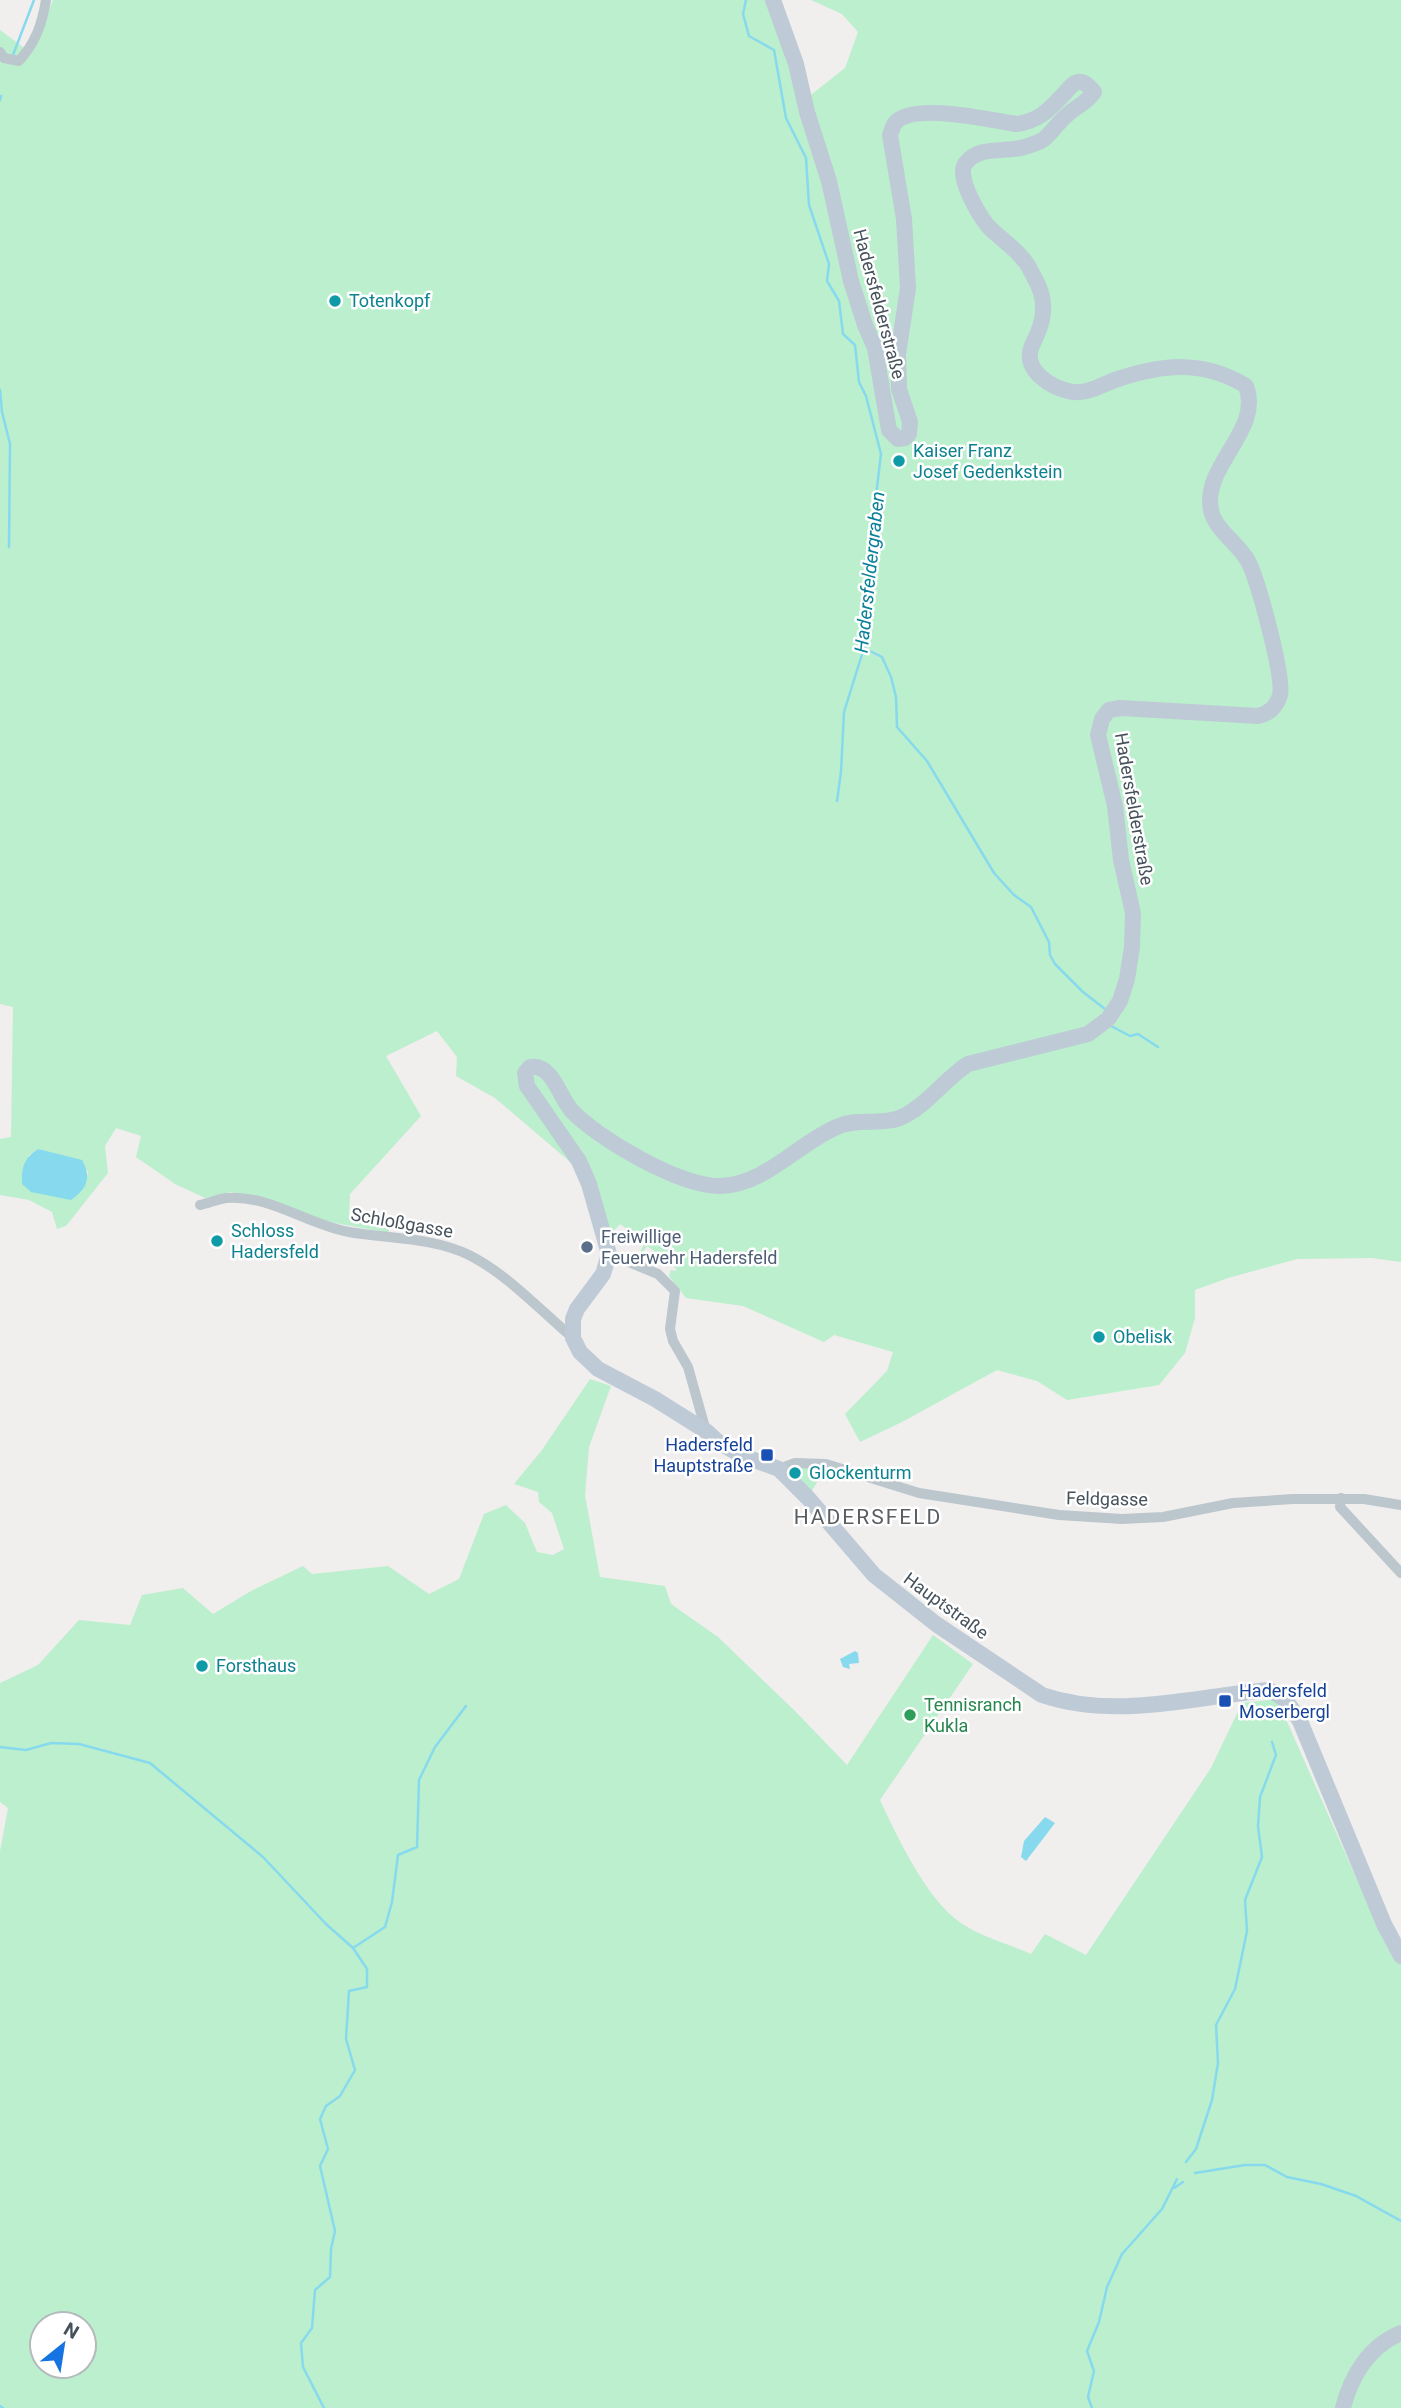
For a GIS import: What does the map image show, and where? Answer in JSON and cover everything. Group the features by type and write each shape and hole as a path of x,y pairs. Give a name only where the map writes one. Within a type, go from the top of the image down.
{"street":[{"path":"2,55 19,61 31,48 41,27 46,0"},
{"name":"Hadersfelderstraße","path":"609,1254 589,1184 579,1161 527,1086 525,1073 530,1067 536,1066 545,1070 570,1108 605,1136 664,1172 719,1186 743,1182 836,1126 893,1120 905,1116 927,1101 950,1075 968,1064 1088,1034 1108,1020 1121,1001 1132,947 1133,913 1121,860 1115,806 1098,735 1102,719 1109,710 1121,708 1258,716 1268,713 1274,707 1280,692 1279,671 1255,577 1242,551 1218,525 1211,511 1211,494 1215,480 1249,415 1251,399 1246,386 1212,370 1187,366 1154,369 1086,392 1069,392 1040,377 1032,367 1030,352 1041,325 1044,308 1042,290 1024,259 988,225 961,176 963,166 973,156 1022,148 1042,140 1067,115 1090,99 1094,92 1088,85 1074,83 1048,111 1029,123 1016,124 927,112 908,114 895,122 890,135 904,219 908,288 898,354 899,389 910,422 909,434 898,439 889,430 875,348 851,281 826,170 807,112 796,64 773,0"},
{"name":"Schloßgasse","path":"201,1205 227,1198 257,1202 322,1226 449,1247 488,1267 573,1339"},
{"path":"573,1339 573,1320 608,1265 609,1254 658,1274 675,1291 670,1329 673,1342 688,1367 706,1431"},
{"name":"Hauptstraße","path":"573,1339 580,1352 598,1369 654,1399 743,1456 779,1469 808,1498 874,1575 936,1624 1042,1695 1060,1701 1123,1708 1268,1690 1288,1702 1300,1721 1384,1924 1401,1955"},
{"name":"Feldgasse","path":"779,1469 795,1463 826,1464 945,1499 1039,1513 1122,1519 1163,1517 1234,1503 1341,1498 1401,1505"},
{"path":"1341,1498 1340,1507 1401,1573"},
{"path":"1343,2408 1357,2372 1368,2357 1382,2344 1401,2333"}],"green space":[{"path":"53,0 769,0 803,101 845,68 858,32 842,14 811,0 1401,0 1401,1262 1372,1258 1297,1259 1195,1290 1195,1318 1185,1353 1159,1385 1067,1400 1037,1381 997,1370 860,1442 845,1414 887,1371 893,1352 834,1335 824,1342 743,1306 686,1298 669,1276 671,1270 677,1271 672,1263 647,1246 641,1255 639,1254 645,1242 620,1224 610,1235 589,1186 569,1161 495,1098 456,1076 457,1057 437,1031 386,1056 421,1116 350,1194 349,1216 388,1223 389,1233 324,1221 231,1192 205,1198 175,1184 136,1157 141,1136 116,1128 105,1146 108,1173 66,1226 57,1229 52,1212 29,1200 0,1195 0,1139 11,1137 13,1007 0,1004 0,30 31,53","holes":["38,1149 88,1171 86,1183 80,1193 28,1156"]},
{"path":"590,1379 611,1386 589,1447 585,1495 600,1577 665,1586 671,1604 718,1637 847,1765 933,1635 973,1664 880,1800 914,1867 948,1912 977,1932 1031,1954 1045,1934 1086,1955 1211,1768 1242,1703 1277,1699 1377,1925 1401,1963 1401,2408 0,2408 0,1851 8,1808 0,1802 0,1683 38,1665 79,1620 130,1625 142,1595 183,1588 213,1614 251,1591 303,1566 312,1574 388,1566 429,1594 459,1579 484,1514 506,1505 525,1523 537,1552 553,1555 564,1549 552,1513 539,1502 538,1492 514,1484 542,1450"},
{"path":"801,1466 826,1467 810,1494 796,1480"}],"water":[{"path":"38,1149 82,1160 87,1178 81,1192 71,1200 31,1192 22,1184 24,1164"},
{"path":"855,1651 858,1653 859,1663 849,1664 850,1669 843,1667 840,1659"},
{"path":"1045,1817 1055,1823 1026,1861 1021,1857 1024,1841"}],"waterway":[{"path":"13,55 34,0"},
{"name":"Hadersfeldergraben","path":"746,0 743,14 749,36 774,50 786,118 806,158 809,205 829,264 827,281 839,301 843,334 855,345 859,382 866,396 881,454 864,596 864,648 844,712 837,801"},
{"path":"0,100 1,96"},
{"path":"0,390 10,444 9,547"},
{"path":"864,648 882,657 896,697 897,727 927,761 994,873 1014,895 1031,907 1049,942 1050,955 1055,964 1105,1009"},
{"path":"1111,1026 1130,1036 1138,1034 1158,1047"},
{"path":"353,1948 385,1927 392,1902 398,1855 417,1847 419,1780 435,1747 466,1706"},
{"path":"1186,2162 1196,2149 1212,2100 1218,2063 1216,2025 1235,1989 1247,1931 1245,1900 1262,1857 1258,1826 1260,1797 1276,1755 1272,1742"},
{"path":"0,1747 26,1750 51,1743 79,1744 150,1763 263,1857 326,1924 353,1948 367,1969 367,1987 349,1991 346,2039 355,2070 340,2096 326,2106 320,2119 328,2149 320,2166 335,2231 330,2277 315,2290 312,2328 301,2343 303,2367 324,2408"},
{"path":"1195,2173 1245,2165 1265,2165 1287,2177 1321,2184 1356,2196 1401,2221"},
{"path":"1092,2408 1088,2397 1094,2371 1087,2351 1099,2322 1107,2287 1122,2254 1162,2209 1177,2179"},
{"path":"1174,2188 1183,2182"}],"place":[{"name":"Totenkopf","path":"335,301"},
{"name":"Kaiser Franz Josef Gedenkstein","path":"899,461"},
{"name":"Schloss Hadersfeld","path":"217,1241"},
{"name":"Freiwillige Feuerwehr Hadersfeld","path":"587,1247"},
{"name":"Obelisk","path":"1099,1337"},
{"name":"Hadersfeld Hauptstraße","path":"767,1455"},
{"name":"Glockenturm","path":"795,1473"},
{"name":"Forsthaus","path":"202,1666"},
{"name":"Hadersfeld Moserbergl","path":"1225,1701"},
{"name":"Tennisranch Kukla","path":"910,1715"}],"district":[{"name":"HADERSFELD","path":"868,1517"}]}
